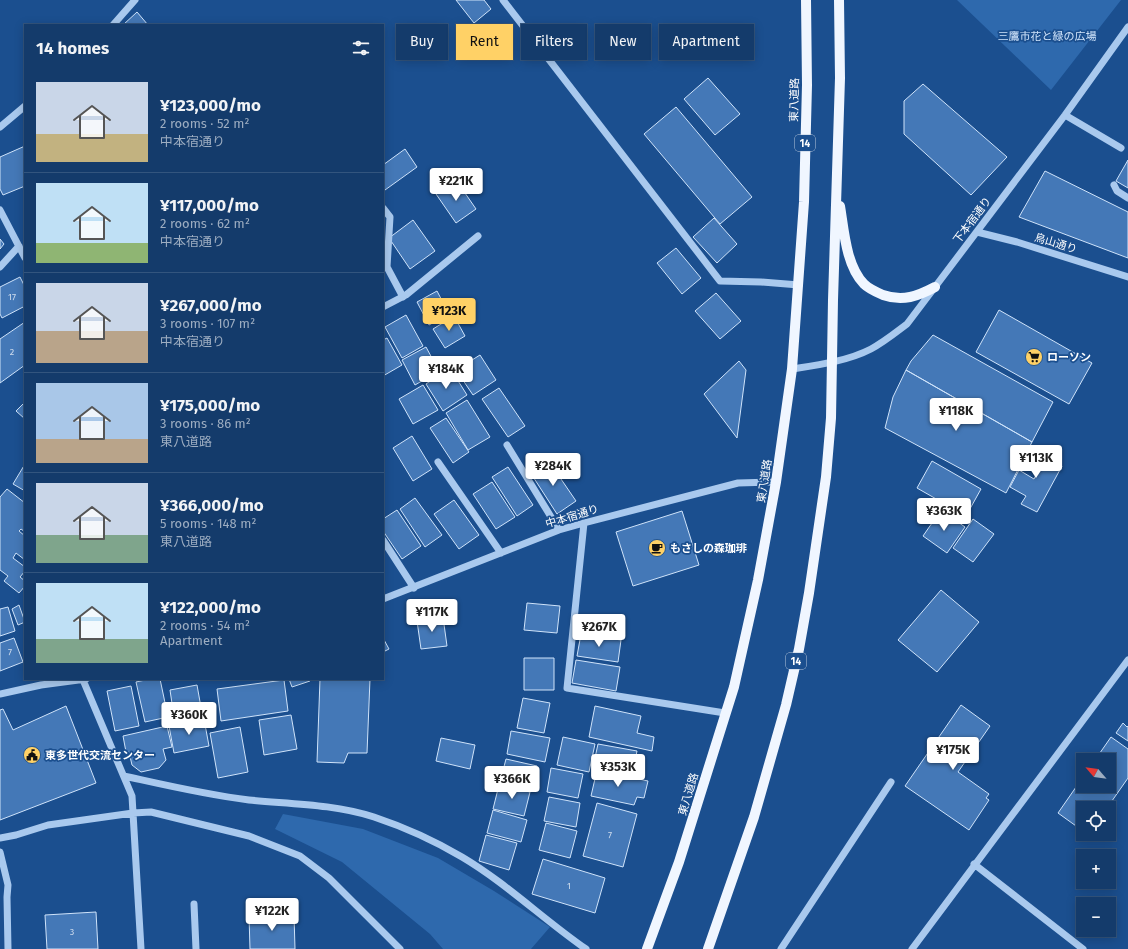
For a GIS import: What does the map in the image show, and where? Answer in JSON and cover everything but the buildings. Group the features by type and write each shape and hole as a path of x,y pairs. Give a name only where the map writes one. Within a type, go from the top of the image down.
{"main road":[{"name":"東八道路","path":"647,949 681,855 734,688 748,630 776,482 792,369 799,285 804,195 807,85 806,0"},
{"name":"14","path":"710,948 754,817 786,705 799,649 816,549 826,477 832,418 832,363 840,78 839,0"},
{"path":"837,184 849,255 856,273 863,284 871,290 890,298 919,296 935,287"}],"street":[{"path":"114,24 135,0"},
{"path":"503,0 720,281 799,285"},
{"name":"下本宿通り","path":"792,369 832,363 870,350 888,339 907,324 1065,115 1128,27"},
{"path":"0,127 24,107"},
{"path":"1065,115 1074,122 1121,148"},
{"path":"1114,185 1117,191 1128,198"},
{"path":"384,209 390,217 387,267 403,297"},
{"path":"0,210 24,256"},
{"name":"烏山通り","path":"977,232 1017,242 1128,277"},
{"path":"384,306 403,297 478,236"},
{"path":"0,267 19,246"},
{"path":"508,444 559,530"},
{"path":"438,462 501,553"},
{"name":"中本宿通り","path":"384,599 559,530 738,483 776,482"},
{"path":"584,523 567,688 725,713"},
{"path":"384,542 414,588"},
{"path":"912,949 974,864 1128,660"},
{"path":"0,694 41,682 70,680"},
{"path":"85,680 132,796 142,949"},
{"path":"124,776 178,788 246,800 345,809 374,817 418,834 462,857 503,885 586,949"},
{"path":"781,949 891,782"},
{"path":"0,838 16,835 48,825 133,813 151,812 249,836 300,856 329,878 400,949"},
{"path":"0,852 8,885 8,949"},
{"path":"974,864 1083,949"},
{"path":"194,904 196,949"}],"green space":[{"name":"三鷹市花と緑の広場","path":"957,0 1121,0 1051,90"},
{"path":"283,814 363,829 438,858 494,891 550,927 531,949 443,949 430,934 342,862 275,829"}],"place":[{"name":"ローソン","path":"1034,357"},
{"name":"もさしの森珈琲","path":"657,548"},
{"name":"東多世代交流センター","path":"32,755"}]}
